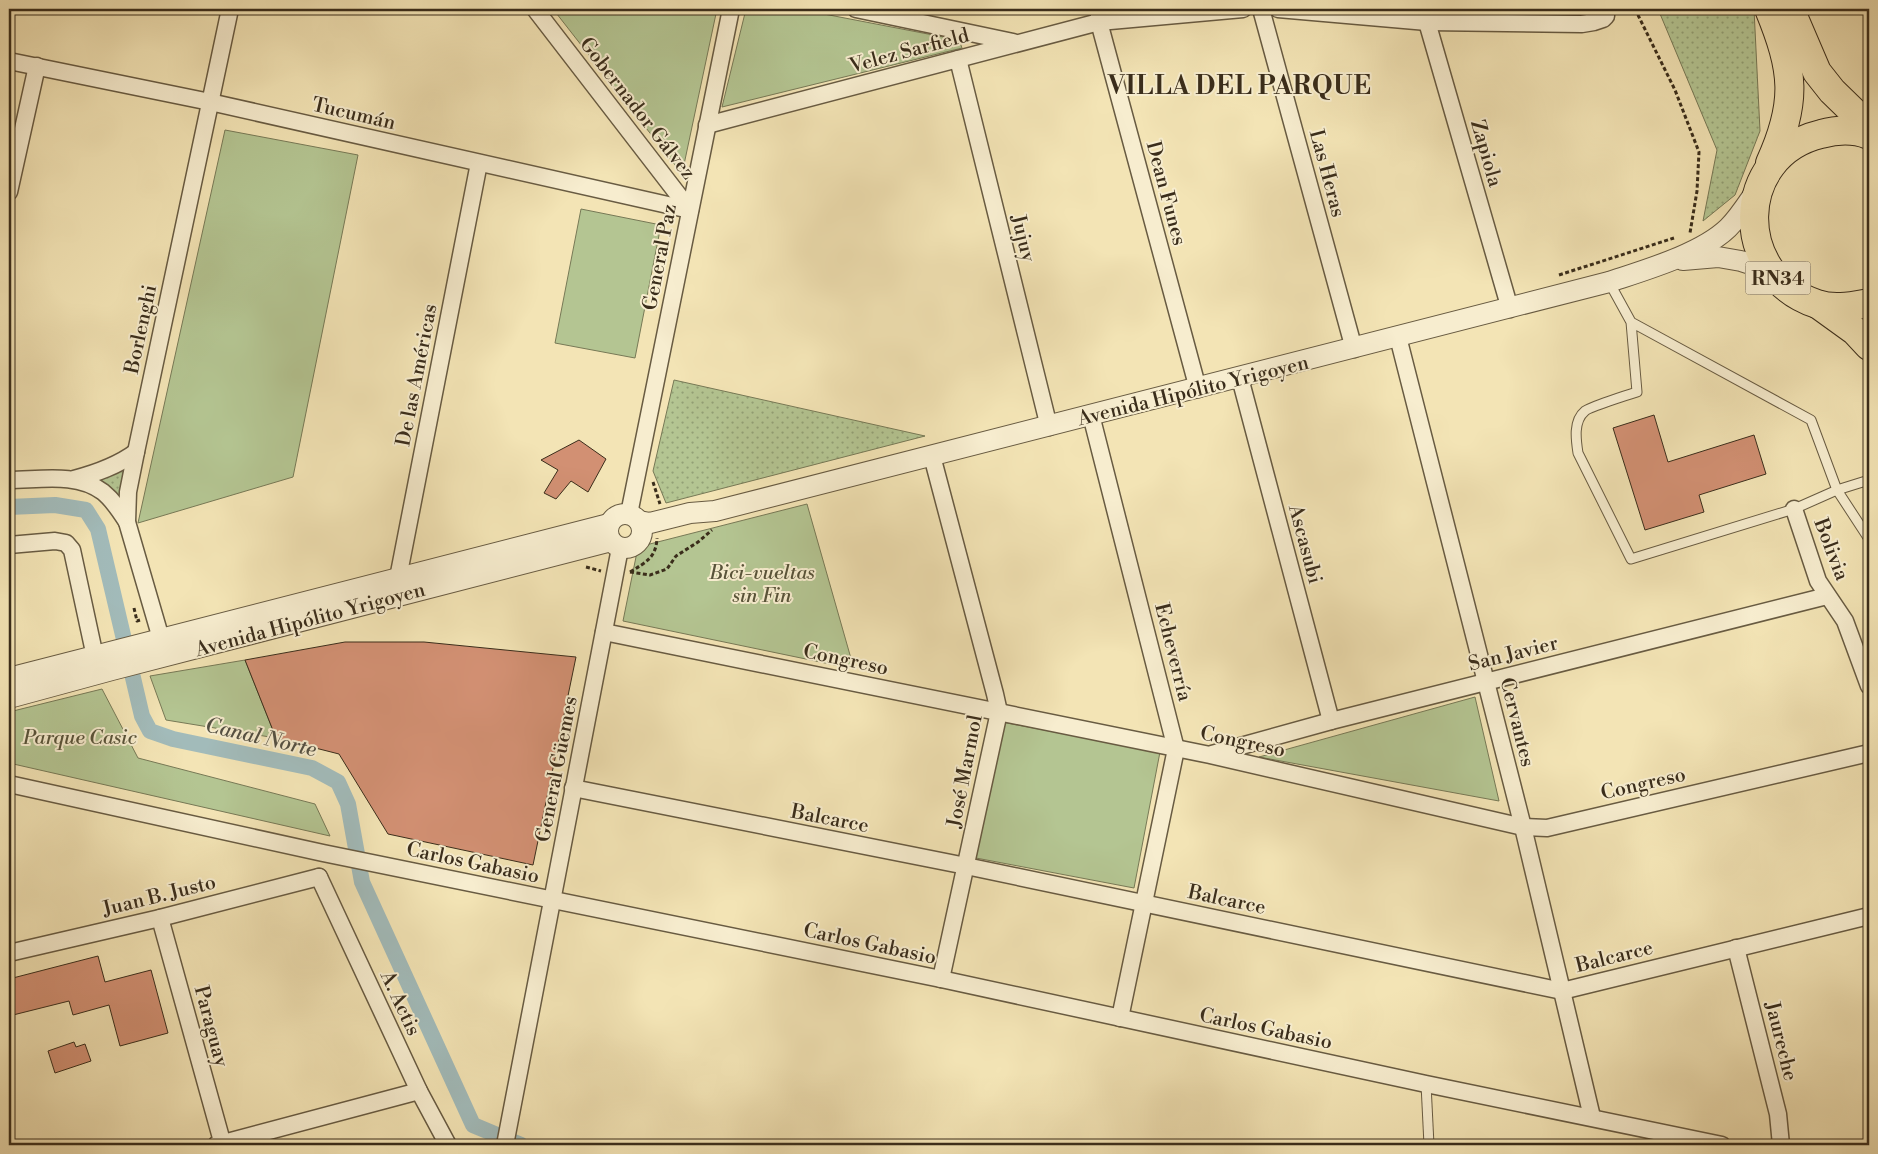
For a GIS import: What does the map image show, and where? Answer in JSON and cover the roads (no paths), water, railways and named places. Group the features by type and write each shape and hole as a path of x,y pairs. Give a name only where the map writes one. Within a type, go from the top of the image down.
{"highway":[{"name":"RN34","path":"1769,9 1784,50 1790,87 1782,137 1763,178 1753,214 1756,244 1769,270 1790,291 1818,304 1855,330 1869,346"},
{"path":"1790,9 1817,72 1832,91 1869,127"},
{"name":"RN34","path":"1763,178 1783,152 1807,137 1834,131 1862,132 1869,135"},
{"name":"RN34","path":"1818,304 1845,307 1869,303"}],"street":[{"name":"Borlenghi","path":"153,650 153,617 127,522 128,492 230,9"},
{"name":"Gobernador Gálvez","path":"535,9 690,210"},
{"name":"General Paz","path":"636,525 690,210 731,9"},
{"path":"856,9 1015,43"},
{"name":"Velez Sarfield","path":"707,125 958,59 1015,43 1099,15 1243,9"},
{"name":"Las Heras","path":"1260,9 1354,349"},
{"path":"1278,9 1582,24 1605,14"},
{"name":"Dean Funes","path":"1099,15 1198,389"},
{"name":"Zapiola","path":"1426,15 1510,309"},
{"name":"Jujuy","path":"958,59 1049,427"},
{"name":"Tucumán","path":"9,61 210,102 690,210"},
{"path":"9,192 37,66"},
{"name":"De las Américas","path":"400,587 479,163"},
{"name":"Avenida Hipólito Yrigoyen","path":"613,538 611,520 619,514 636,525 658,534 697,525 715,511 1198,389 1609,282 1668,261 1704,245 1727,229 1741,212 1763,178"},
{"name":"Avenida Hipólito Yrigoyen","path":"1668,261 1718,257 1741,261 1769,270"},
{"name":"Cervantes","path":"1398,337 1523,827 1592,1118"},
{"name":"Ascasubi","path":"1240,378 1331,721"},
{"name":"Echeverría","path":"1091,416 1176,748 1120,1018"},
{"path":"9,480 74,479 108,468 124,461 136,452"},
{"name":"José Marmol","path":"932,456 999,712 941,979"},
{"path":"74,479 102,491 115,504 127,522"},
{"name":"Bolivia","path":"1794,509 1818,581 1845,621 1869,686"},
{"name":"Avenida Hipólito Yrigoyen","path":"9,698 104,663 400,587 613,538 631,547 636,525"},
{"name":"General Güemes","path":"505,1145 604,632 613,538"},
{"path":"9,545 55,541 66,543 72,550 104,663"},
{"name":"San Javier","path":"1210,755 1331,721 1486,681 1827,596"},
{"name":"Congreso","path":"604,632 1210,755 1523,827 1548,828 1869,752"},
{"name":"Avenida Hipólito Yrigoyen","path":"9,678 104,663"},
{"name":"Carlos Gabasio","path":"9,784 328,854 941,979 1426,1084 1722,1145"},
{"name":"Balcarce","path":"573,788 966,866 1562,991 1869,916"},
{"path":"319,877 328,854"},
{"name":"Juan B. Justo","path":"9,953 160,918 319,877"},
{"name":"A. Actis","path":"319,877 419,1091 448,1145"},
{"name":"Paraguay","path":"160,918 220,1145"},
{"name":"Jaureche","path":"1736,948 1778,1114 1781,1145"},
{"path":"220,1145 419,1091"}],"lane":[{"path":"1609,282 1631,322 1637,392 1585,411 1577,423 1576,438 1578,453 1631,559 1794,509 1837,490 1869,480"},
{"path":"1631,322 1810,420 1837,490 1869,539"},
{"path":"1426,1084 1430,1145"}],"waterway":[{"name":"Canal Norte","path":"9,507 55,505 86,510 98,529 142,716 150,731 173,739 312,768 338,782 348,804 362,882 473,1125 521,1145"}],"district":[{"name":"VILLA DEL PARQUE","path":"1240,85"}],"park label":[{"name":"Bici-vueltas sin Fin","path":"762,584"},
{"name":"Parque Casic","path":"80,737"}]}
